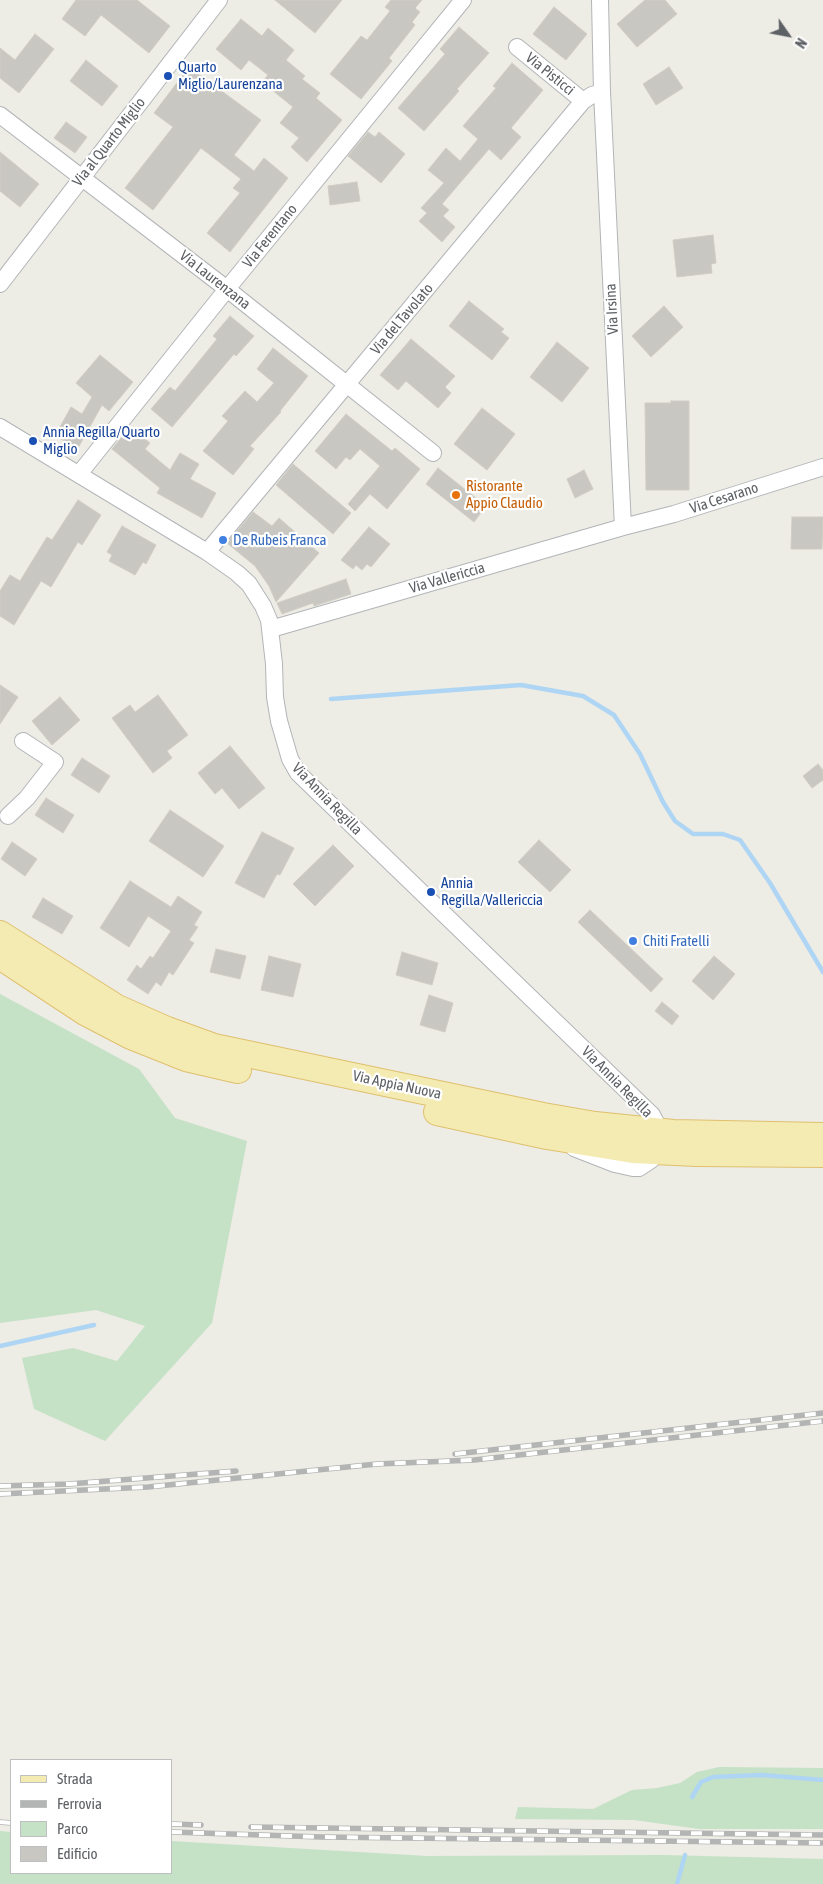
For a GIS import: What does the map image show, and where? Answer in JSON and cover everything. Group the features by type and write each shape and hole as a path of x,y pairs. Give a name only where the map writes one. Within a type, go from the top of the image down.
{"main road":[{"name":"Via Appia Nuova","path":"0,934 117,1008 173,1033 214,1047 543,1116 595,1125 660,1142 823,1154"},
{"name":"Via Appia Nuova","path":"0,956 103,1022 150,1045 186,1058 547,1136 633,1150 660,1142 823,1136"}],"street":[{"name":"Via al Quarto Miglio","path":"0,284 219,0"},
{"name":"Via Ferentano","path":"79,474 463,0"},
{"name":"Via Irsina","path":"600,0 602,92 623,527"},
{"name":"Via Pisticci","path":"517,47 584,101"},
{"name":"Via del Tavolato","path":"207,552 584,101 592,95 602,92"},
{"name":"Via Laurenzana","path":"0,115 227,289 433,453"},
{"name":"Via Annia Regilla","path":"0,427 207,552 237,573 248,584 263,606 271,629 274,682 279,721 290,759 298,773 652,1115 660,1142"},
{"name":"Via Cesarano","path":"623,527 674,514 823,467"},
{"name":"Via Vallericcia","path":"271,629 623,527"},
{"path":"3,818 27,798 55,762 24,741"}],"green space":[{"path":"0,994 139,1069 175,1118 247,1141 212,1323 105,1441 34,1409 22,1358 73,1348 117,1361 145,1326 96,1310 0,1323"},
{"path":"719,1767 823,1768 823,1829 699,1829 634,1820 515,1819 518,1807 593,1809 632,1790 657,1788 680,1783 697,1772"},
{"path":"0,1831 10,1832 10,1874 172,1874 172,1841 427,1856 663,1855 823,1859 823,1884 0,1884"}],"building":[{"path":"76,0 137,0 170,26 149,53 101,15 85,36 62,19"},
{"path":"275,0 342,0 315,33"},
{"path":"391,0 422,0 415,8 420,12 412,22 415,25 389,58 392,61 361,99 330,74 361,36 367,40 390,11 385,7"},
{"path":"645,0 665,0 677,14 637,47 617,24"},
{"path":"554,7 587,34 566,60 533,34"},
{"path":"241,19 262,36 268,28 294,50 286,60 305,76 302,79 320,93 316,98 342,120 307,162 291,147 299,138 280,123 293,107 262,82 268,75 249,60 241,70 216,49"},
{"path":"459,27 489,53 457,89 459,91 424,131 398,108 445,54 440,49"},
{"path":"35,34 54,49 19,93 0,78 0,48 15,60"},
{"path":"86,60 118,86 102,106 70,81"},
{"path":"512,63 543,90 511,128 521,137 501,160 489,149 442,204 449,210 443,216 455,227 442,242 419,221 427,213 421,208 444,183 428,170 446,148 460,161 478,139 463,126 496,88 493,86"},
{"path":"189,67 261,120 234,155 254,171 264,158 288,178 230,252 207,233 240,193 233,188 241,179 201,148 153,210 125,188 173,127 154,113"},
{"path":"669,67 683,88 656,105 643,84"},
{"path":"66,122 87,137 75,153 54,138"},
{"path":"368,132 375,137 379,132 405,154 381,183 348,156"},
{"path":"0,152 39,184 20,207 0,191"},
{"path":"357,182 360,201 330,205 328,186"},
{"path":"713,235 716,263 711,264 712,273 677,277 673,240"},
{"path":"469,301 504,329 501,332 509,338 492,360 449,326"},
{"path":"664,306 683,327 651,357 632,336"},
{"path":"230,316 254,336 236,356 234,354 172,427 151,409 170,387 175,391 217,339 213,336"},
{"path":"411,339 455,376 445,387 451,393 438,408 406,381 398,390 380,375"},
{"path":"557,342 589,368 562,402 530,377"},
{"path":"273,348 308,376 281,412 250,446 254,449 233,475 203,451 228,421 222,416 245,391 257,402 274,383 257,369"},
{"path":"100,355 133,382 109,411 102,405 78,448 55,436 71,407 82,414 92,397 76,383"},
{"path":"671,401 689,401 689,490 646,490 645,403 671,403"},
{"path":"482,408 515,434 487,470 454,444"},
{"path":"346,414 392,451 395,448 420,469 387,509 370,494 355,511 348,504 380,466 360,449 350,460 346,457 336,469 315,451"},
{"path":"130,427 150,443 145,449 170,470 180,453 199,464 190,479 216,493 202,518 157,493 160,488 112,449"},
{"path":"293,464 351,513 333,534 276,485"},
{"name":"Ristorante Appio Claudio","path":"438,468 486,506 474,522 426,484"},
{"path":"584,470 593,489 575,498 567,479"},
{"path":"78,500 101,515 82,545 78,542 51,587 41,581 14,625 0,616 0,591 10,575 20,581 47,537 52,540"},
{"path":"253,512 272,526 279,518 319,553 276,602 269,586 255,566 227,543"},
{"path":"792,517 823,517 822,549 791,549"},
{"path":"122,526 156,545 146,564 143,562 135,575 109,561 112,555 107,552"},
{"path":"369,527 390,544 371,567 367,564 362,570 356,565 353,569 341,560"},
{"path":"346,579 351,594 314,606 313,603 282,614 277,603"},
{"path":"0,685 18,697 0,724"},
{"path":"158,695 188,735 167,751 172,758 153,773 112,718 130,705 135,712"},
{"path":"60,697 80,720 52,745 32,721"},
{"path":"230,746 265,788 239,809 222,788 215,794 198,773"},
{"path":"82,758 110,776 99,793 71,775"},
{"path":"818,764 823,770 823,780 812,788 803,776"},
{"path":"46,798 74,815 63,833 35,815"},
{"path":"170,810 224,846 203,877 149,841"},
{"path":"262,832 294,848 280,875 277,874 264,898 235,883"},
{"path":"539,840 571,870 550,892 518,862"},
{"path":"12,842 37,859 25,876 1,859"},
{"path":"333,845 354,866 315,906 293,884"},
{"path":"130,881 171,907 178,896 202,912 194,925 198,927 189,940 194,943 173,975 169,972 161,986 156,982 148,994 127,980 137,965 141,969 150,956 153,958 171,931 148,916 129,947 100,928"},
{"path":"43,898 73,916 62,934 32,917"},
{"path":"590,910 663,979 651,992 578,922"},
{"path":"216,949 246,956 240,979 210,972"},
{"path":"402,952 438,963 432,985 396,975"},
{"path":"269,956 301,964 293,997 261,990"},
{"path":"714,956 735,974 713,1000 692,981"},
{"path":"429,995 453,1003 445,1032 420,1025"},
{"path":"662,1002 679,1016 672,1025 655,1011"}],"waterway":[{"path":"331,699 521,685 583,696 614,715 640,754 663,802 675,821 693,834 723,834 740,840 770,883 823,972"},
{"path":"0,1346 94,1325"},
{"path":"692,1797 701,1782 713,1777 762,1775 823,1780"},
{"path":"677,1884 685,1855"}],"railway":[{"path":"455,1454 823,1413"},
{"path":"0,1494 148,1487 377,1464 474,1460 823,1421"},
{"path":"0,1486 69,1484 236,1471"},
{"path":"0,1822 10,1823"},
{"path":"172,1824 201,1825"},
{"path":"251,1827 823,1835"},
{"path":"172,1832 321,1837 823,1843"}],"place":[{"name":"Quarto Miglio/Laurenzana","path":"168,76"},
{"name":"Annia Regilla/Quarto Miglio","path":"33,441"},
{"name":"Ristorante Appio Claudio","path":"456,495"},
{"name":"De Rubeis Franca","path":"223,540"},
{"name":"Annia Regilla/Vallericcia","path":"431,892"},
{"name":"Chiti Fratelli","path":"633,941"}]}
